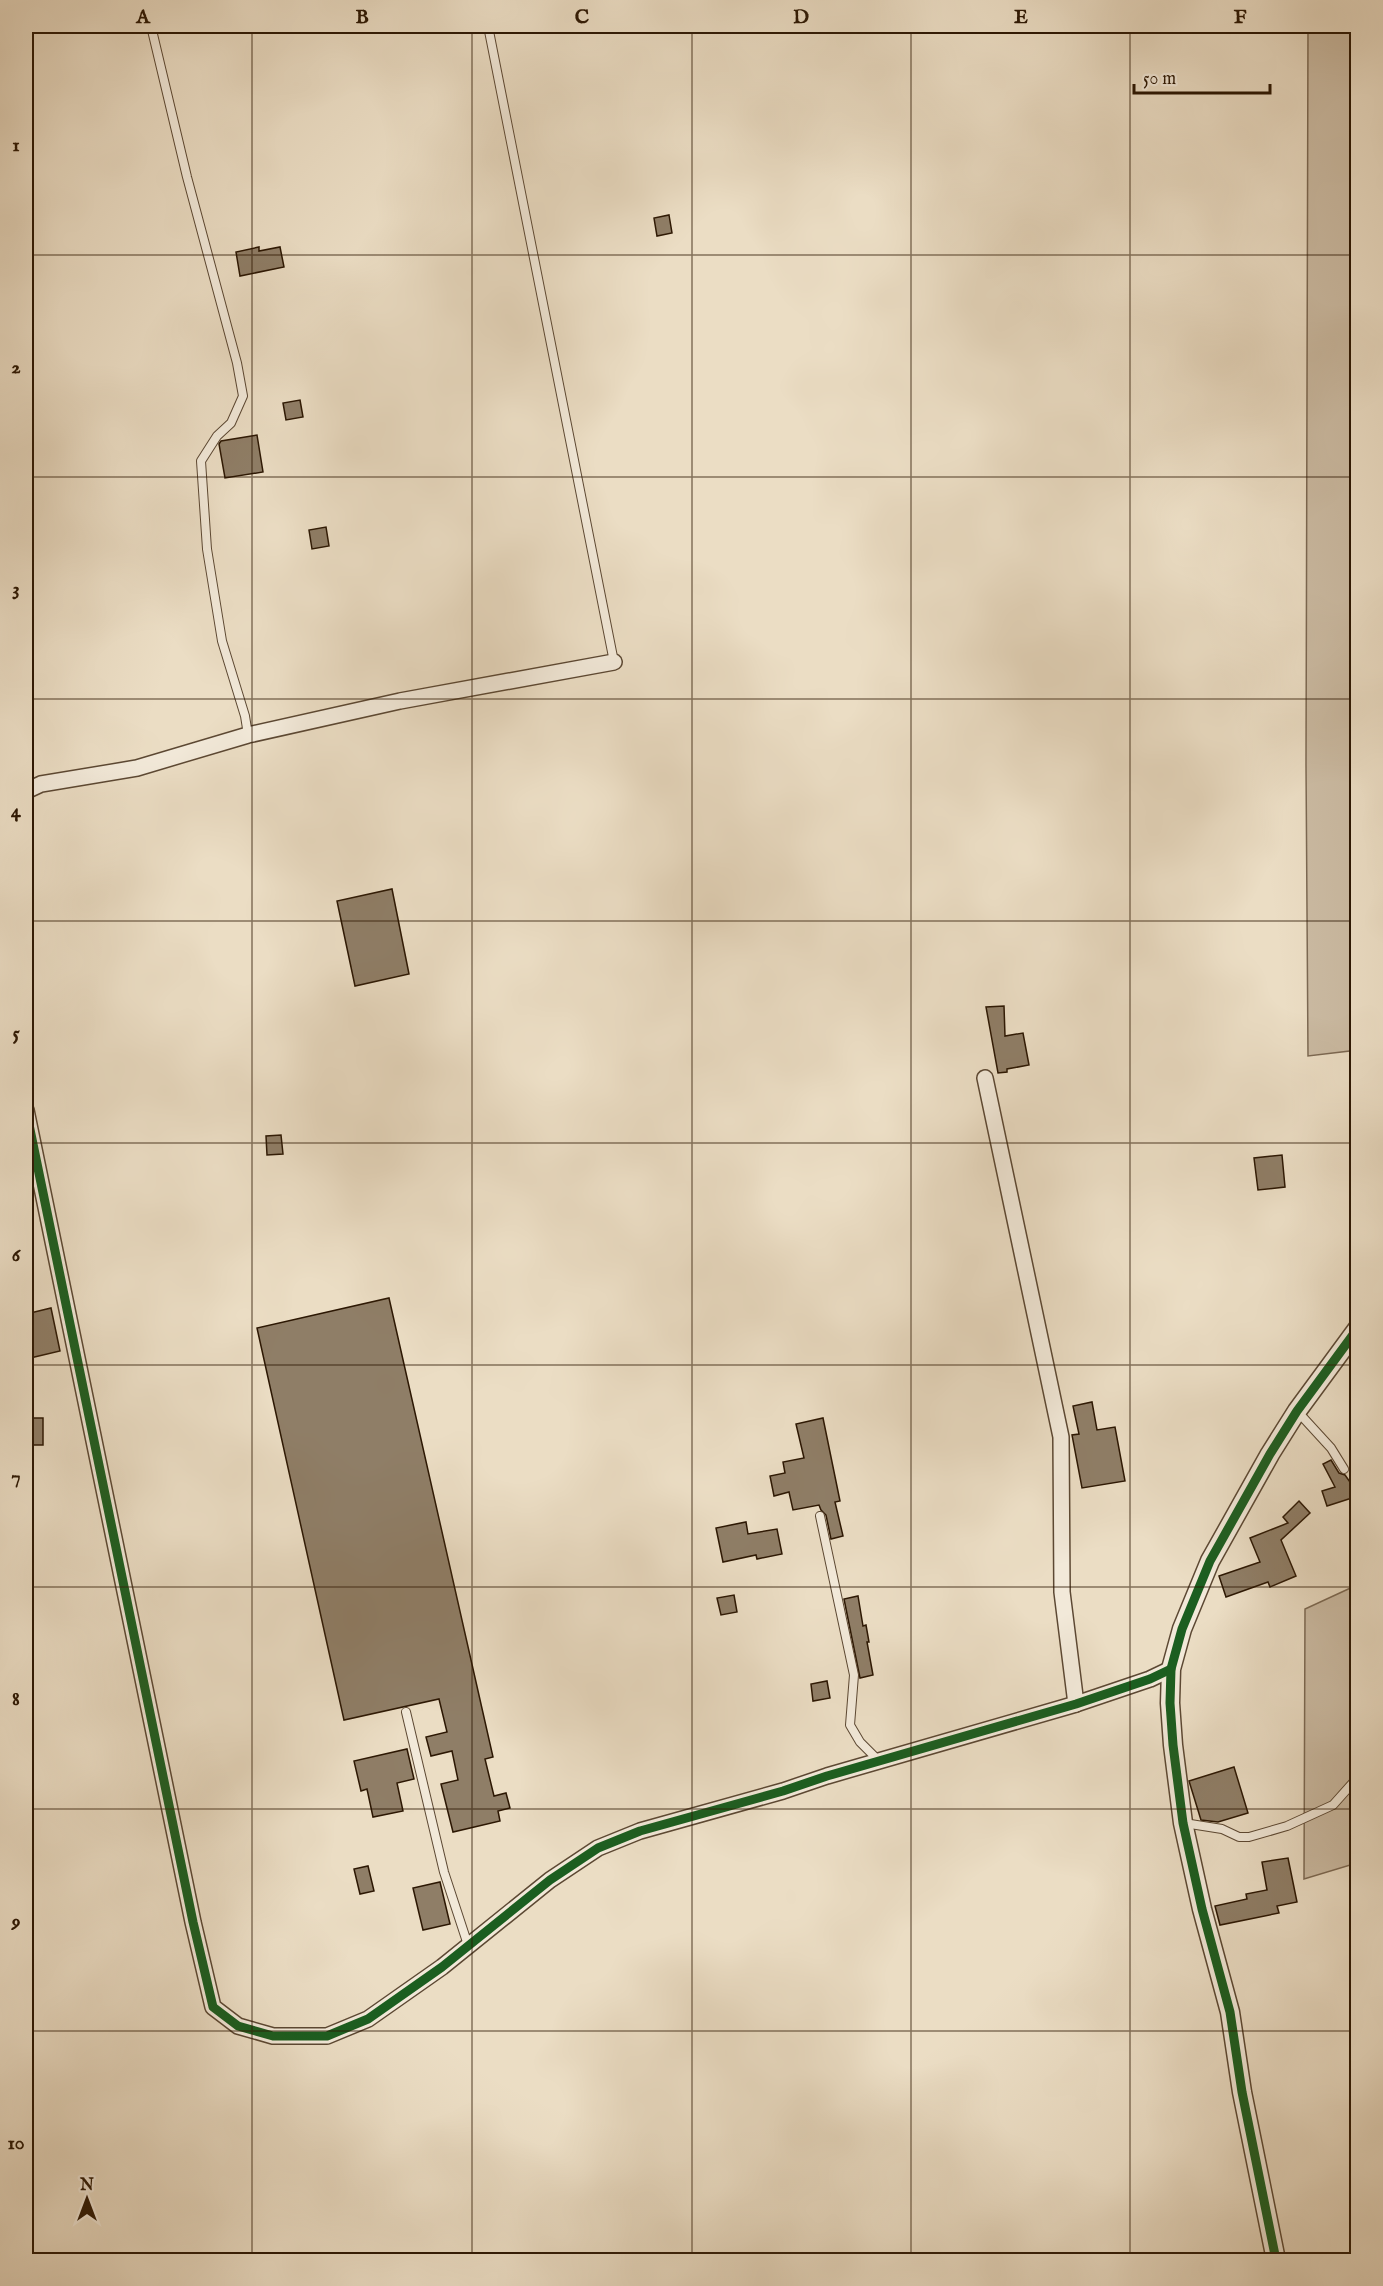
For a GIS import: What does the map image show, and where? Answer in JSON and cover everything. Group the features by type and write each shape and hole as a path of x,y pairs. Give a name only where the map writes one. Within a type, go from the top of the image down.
{"street":[{"path":"26,791 41,784 136,768 248,735 400,701 614,662"},
{"path":"985,1078 1061,1437 1062,1592 1076,1704"},
{"path":"26,1110 153,1735 213,2007 238,2026 273,2036 327,2036 368,2019 442,1967 550,1880 598,1848 640,1831 1076,1704 1150,1679 1171,1669"},
{"path":"1276,2260 1242,2092 1230,2012 1202,1909 1183,1823 1172,1735 1171,1669 1182,1629 1210,1561 1297,1411 1358,1328"}],"lane":[{"path":"152,26 187,177 237,363 243,396 231,423 217,436 201,461 207,549 222,641 248,735"},
{"path":"488,26 614,662"},
{"path":"1297,1411 1331,1448 1344,1468"},
{"path":"820,1516 854,1675 850,1725 860,1742 879,1761"},
{"path":"406,1712 444,1872 468,1945"},
{"path":"1183,1823 1222,1829 1239,1837 1249,1838 1287,1826 1333,1806 1358,1777"}],"shaded area":[{"path":"1308,26 1358,26 1358,1050 1308,1056 1306,765"},
{"path":"1357,1585 1357,1863 1304,1879 1305,1609"}],"building":[{"path":"669,215 672,233 657,236 654,218"},
{"path":"259,247 259,251 280,247 284,267 240,276 236,252"},
{"path":"300,400 303,417 286,420 283,403"},
{"path":"257,435 263,472 225,478 219,444 221,441"},
{"path":"326,527 329,546 312,549 309,530"},
{"path":"392,889 409,974 355,986 337,901"},
{"path":"1004,1006 1005,1036 1023,1033 1029,1065 998,1073 986,1007"},
{"path":"281,1135 283,1154 267,1155 266,1136"},
{"path":"1282,1155 1285,1187 1258,1190 1254,1158"},
{"path":"389,1298 493,1757 485,1759 494,1796 506,1793 510,1808 498,1811 500,1821 453,1832 441,1784 458,1780 452,1751 431,1756 426,1737 447,1732 439,1699 344,1720 257,1328"},
{"path":"51,1308 60,1351 26,1359 26,1314"},
{"path":"1092,1402 1097,1430 1115,1427 1125,1481 1082,1488 1072,1435 1079,1434 1073,1406"},
{"path":"26,1418 43,1418 43,1445 26,1445"},
{"path":"823,1418 840,1501 835,1502 843,1536 831,1539 826,1515 819,1505 793,1510 789,1492 774,1496 770,1476 785,1473 783,1462 804,1458 796,1424"},
{"path":"1331,1460 1339,1473 1345,1475 1350,1482 1355,1497 1327,1506 1322,1491 1335,1487 1323,1464"},
{"path":"1299,1501 1310,1513 1281,1540 1296,1576 1270,1587 1268,1582 1226,1597 1219,1576 1260,1562 1250,1538 1288,1523 1283,1517"},
{"path":"746,1522 748,1534 777,1529 782,1554 757,1559 756,1555 723,1562 716,1528"},
{"path":"734,1595 737,1612 721,1615 717,1598"},
{"path":"858,1596 863,1626 866,1625 873,1675 860,1678 844,1599"},
{"path":"827,1681 830,1698 813,1701 811,1684"},
{"path":"407,1749 414,1779 397,1783 403,1811 373,1817 367,1789 361,1791 354,1761"},
{"path":"1234,1767 1248,1813 1218,1822 1201,1820 1189,1781"},
{"path":"1288,1858 1297,1902 1277,1906 1279,1913 1220,1925 1215,1906 1247,1899 1246,1894 1267,1890 1262,1862"},
{"path":"368,1866 374,1891 360,1894 354,1869"},
{"path":"440,1882 450,1924 423,1930 413,1888"}],"cycle path":[{"path":"26,1110 193,1922 213,2007 238,2026 273,2036 327,2036 368,2019 442,1967 550,1880 598,1848 640,1831 1076,1704 1150,1679 1171,1669"},
{"path":"1276,2260 1242,2092 1230,2012 1202,1909 1183,1823 1173,1745 1170,1703 1171,1669 1182,1629 1210,1561 1297,1411 1358,1328"}]}
